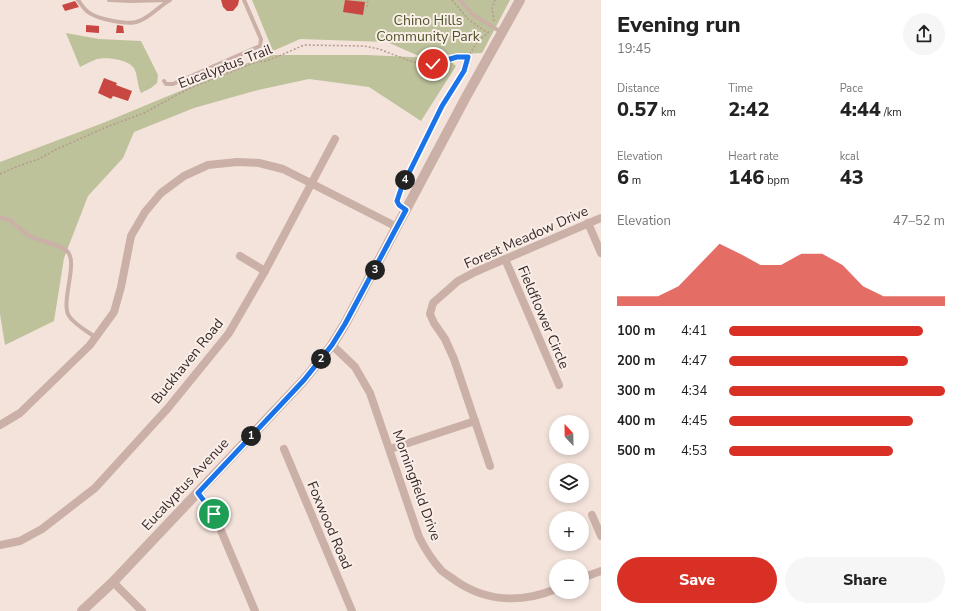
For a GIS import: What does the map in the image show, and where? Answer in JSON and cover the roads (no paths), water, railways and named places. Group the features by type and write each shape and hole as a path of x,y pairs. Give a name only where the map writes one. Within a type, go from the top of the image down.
{"street":[{"name":"Eucalyptus Avenue","path":"82,611 113,582 198,493 304,380 332,345 345,324 501,32 520,0"},
{"name":"Buckhaven Road","path":"0,545 20,541 42,529 95,488 168,408 229,333 265,271 335,139"},
{"path":"0,425 20,413 90,345 96,337 114,312 121,287 131,236 145,212 161,193 184,176 208,165 237,162 259,163 283,169 397,227"},
{"name":"Forest Meadow Drive","path":"475,421 454,358 430,314 433,303 458,281 475,272 601,218"},
{"path":"588,223 601,254"},
{"path":"240,256 265,271"},
{"name":"Fieldflower Circle","path":"505,259 559,385"},
{"name":"Morningfield Drive","path":"332,345 351,363 363,379 370,393 419,537 430,557 442,571 467,588 490,597 517,599 549,592"},
{"path":"390,449 475,421 490,466"},
{"name":"Foxwood Road","path":"284,449 352,611"},
{"path":"198,493 214,514 255,611"},
{"path":"592,515 601,536"},
{"path":"589,575 601,570"},
{"path":"113,582 142,611"}],"lane":[{"path":"78,0 89,13 103,18 134,23 149,16 158,7 169,0"},
{"path":"109,0 169,0"},
{"path":"164,81 166,84 172,84 260,46 261,39 244,0"},
{"path":"460,0 472,14 501,32"},
{"path":"0,218 5,218 15,223 26,234 37,240 63,247 68,252 71,260 67,307 68,315 73,321 96,337"}],"park label":[{"name":"Chino Hills Community Park","path":"428,28"}]}
